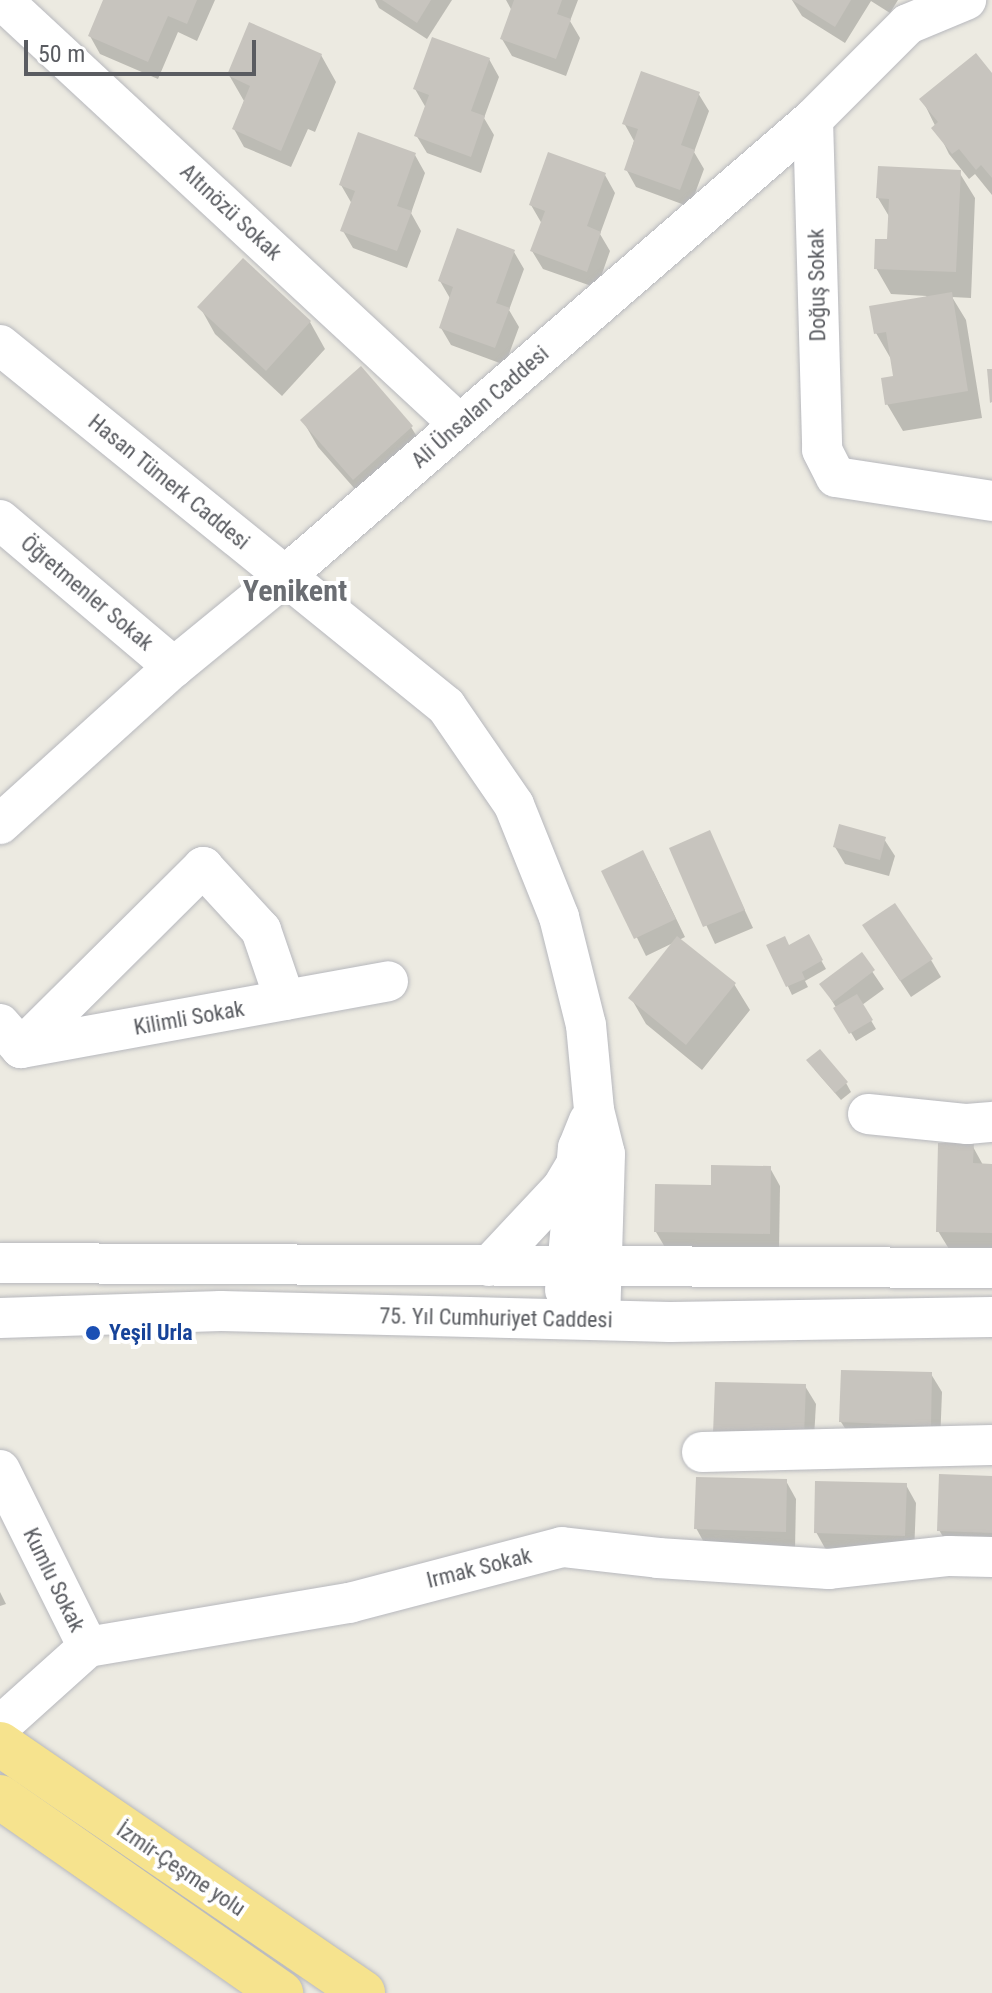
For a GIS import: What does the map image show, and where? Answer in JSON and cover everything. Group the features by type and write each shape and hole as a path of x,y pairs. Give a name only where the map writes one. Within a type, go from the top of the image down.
{"highway":[{"name":"İzmir-Çeşme yolu","path":"0,1744 363,1993"},
{"name":"İzmir-Çeşme yolu","path":"0,1797 281,1993"}],"street":[{"name":"Altınözü Sokak","path":"2,0 459,424"},
{"name":"Ali Ünsalan Caddesi","path":"0,824 174,667 285,576 813,119 908,24 966,0"},
{"name":"Doğuş Sokak","path":"813,119 829,463 992,501"},
{"name":"Hasan Tümerk Caddesi","path":"0,345 446,706 514,805 559,917 586,1025 594,1110 605,1154 583,1264"},
{"name":"Öğretmenler Sokak","path":"0,520 174,667"},
{"path":"11,1036 203,867 261,930 285,1000"},
{"name":"Kilimli Sokak","path":"11,1036 285,1000 388,981"},
{"path":"581,1320 583,1264 576,1165 578,1148 594,1110"},
{"path":"868,1114 967,1124 992,1122"},
{"path":"489,1266 562,1188 576,1165"},
{"path":"0,1263 992,1268"},
{"name":"75. Yıl Cumhuriyet Caddesi","path":"0,1318 221,1311 581,1320 992,1317"},
{"path":"702,1452 992,1445"},
{"name":"Kumlu Sokak","path":"0,1470 88,1647"},
{"name":"Irmak Sokak","path":"88,1647 349,1603 562,1547 658,1558 829,1569 949,1556 992,1557"},
{"path":"0,1726 88,1647"}],"building":[{"path":"103,0 197,0 187,24 168,16 148,62 88,36"},
{"path":"382,0 431,0 417,23"},
{"path":"514,0 562,0 557,14 571,19 556,59 500,39"},
{"path":"792,0 851,0 835,27"},
{"path":"249,22 322,54 281,151 232,129 250,86 227,75"},
{"path":"432,37 490,58 471,111 485,116 471,157 414,136 429,95 413,89"},
{"path":"976,53 992,73 992,178 981,165 976,170 959,149 952,154 931,128 938,122 919,99"},
{"path":"641,71 700,92 681,145 695,150 680,190 624,170 638,129 622,124"},
{"path":"358,132 416,153 397,206 412,211 397,251 340,231 355,191 339,185"},
{"path":"548,152 606,173 587,226 601,232 587,272 530,251 545,211 529,205"},
{"path":"878,166 961,170 956,272 874,269 875,239 887,239 889,199 876,198"},
{"path":"457,228 515,250 496,303 510,308 495,348 439,328 453,287 438,281"},
{"path":"243,258 311,321 266,371 197,307"},
{"path":"952,292 968,391 885,405 881,378 893,376 886,332 874,334 869,306"},
{"path":"361,366 413,426 353,480 300,420"},
{"path":"987,369 992,369 990,403"},
{"path":"839,824 886,837 880,860 833,847"},
{"path":"710,830 745,910 703,927 669,848"},
{"path":"643,850 676,919 634,939 601,871"},
{"path":"895,903 933,959 900,981 862,925"},
{"path":"809,934 823,960 802,972 805,979 786,987 766,945 785,936 789,945"},
{"path":"677,936 736,983 686,1045 628,998"},
{"path":"862,952 875,970 833,1002 819,984"},
{"path":"857,994 873,1020 849,1034 833,1008"},
{"path":"820,1049 848,1082 835,1093 806,1060"},
{"path":"938,1143 974,1143 973,1163 992,1164 992,1233 936,1232"},
{"path":"711,1165 771,1166 770,1234 654,1232 655,1184 711,1185"},
{"path":"841,1370 932,1372 931,1426 839,1422"},
{"path":"715,1382 806,1384 804,1437 713,1434"},
{"path":"939,1474 992,1476 992,1533 937,1531"},
{"path":"696,1477 787,1479 786,1532 694,1529"},
{"path":"815,1481 907,1483 905,1536 814,1533"}],"place":[{"name":"Yeşil Urla","path":"93,1333"}],"district":[{"name":"Yenikent","path":"295,591"}]}
